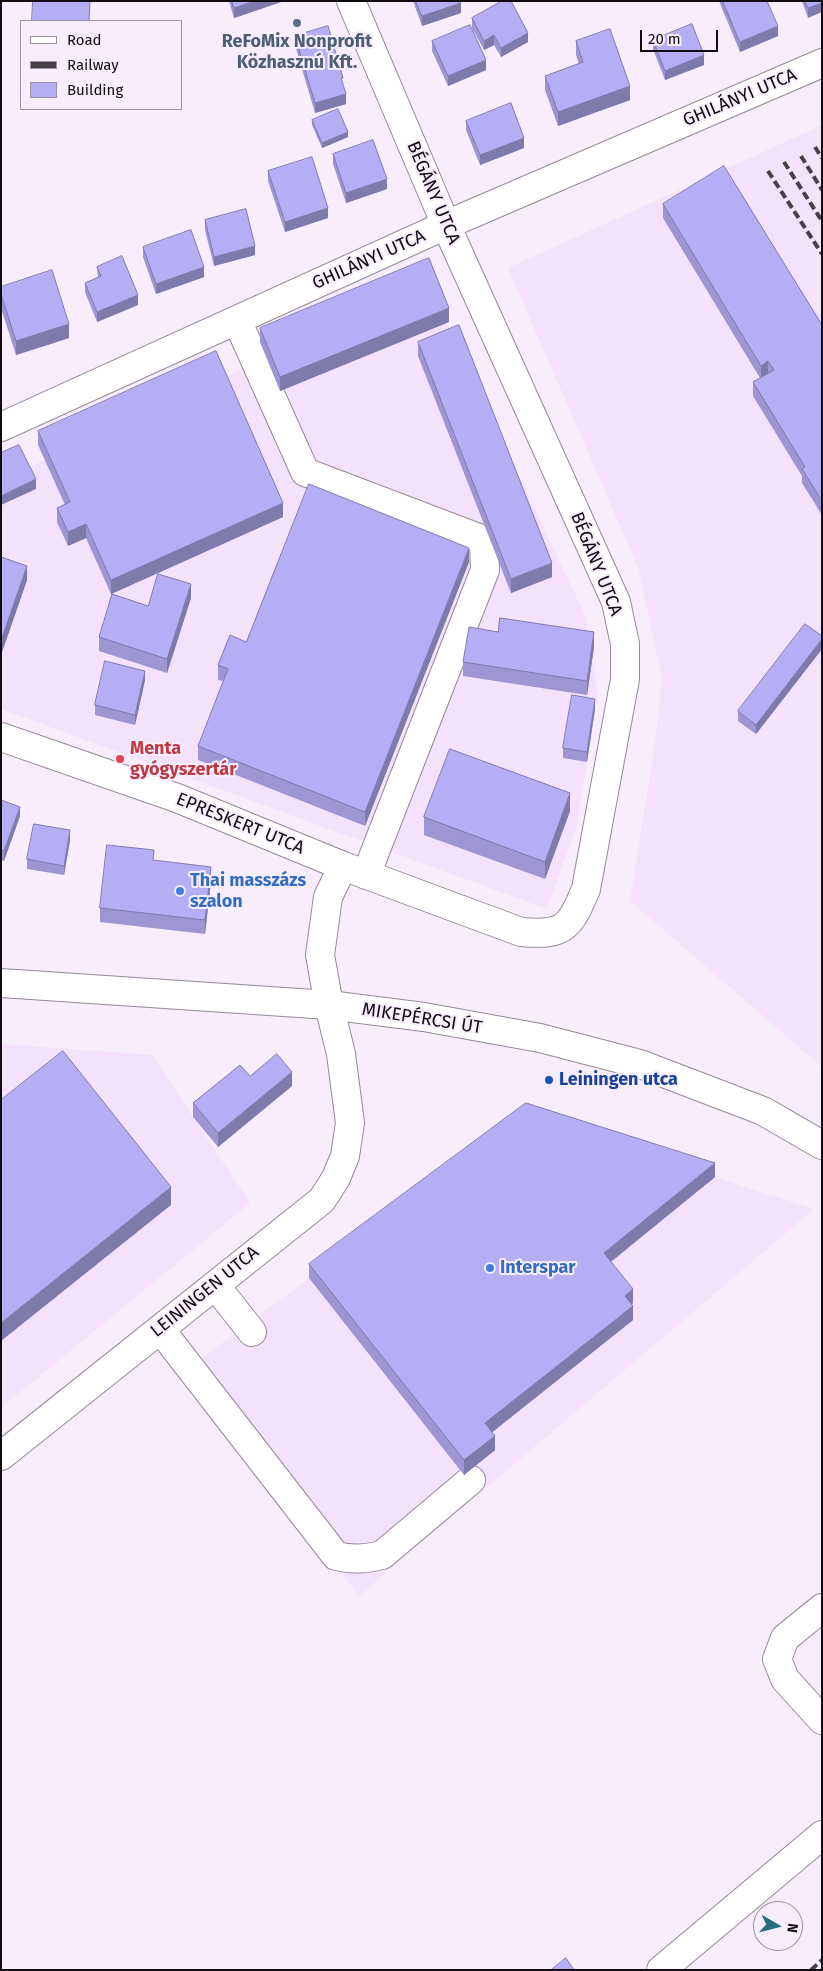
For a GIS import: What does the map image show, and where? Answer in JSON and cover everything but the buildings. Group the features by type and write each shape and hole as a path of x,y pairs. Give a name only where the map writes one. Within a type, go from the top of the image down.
{"street":[{"name":"BÉGÁNY UTCA","path":"351,1 446,225 616,602 625,644 625,679 586,889 574,918 561,930 541,934 521,932 355,871"},
{"name":"GHILÁNYI UTCA","path":"1,427 446,225 822,63"},
{"path":"236,320 305,472 484,540 485,570 355,871 328,897 320,955 329,1006"},
{"name":"EPRESKERT UTCA","path":"1,738 177,798 355,871"},
{"name":"MIKEPÉRCSI ÚT","path":"1,983 329,1006 424,1017 540,1038 640,1064 763,1111 822,1145"},
{"name":"LEININGEN UTCA","path":"1,1456 322,1200 336,1178 345,1156 350,1123 341,1054 329,1006"},
{"path":"215,1285 252,1332"},
{"path":"160,1328 336,1556 350,1560 367,1559 382,1554 472,1480"},
{"path":"818,1617 785,1638 777,1659 785,1679 822,1720"},
{"path":"661,1970 822,1835"}],"shaded area":[{"path":"822,125 822,1067 630,901 655,743 662,678 638,567 508,268"},
{"path":"428,284 585,615 598,694 577,825 547,909 1,709 1,480"},
{"path":"1,1044 152,1055 250,1203 1,1408"},
{"path":"526,1117 814,1209 359,1596 187,1369"}],"railway":[{"path":"815,147 822,158"},
{"path":"801,156 822,190"},
{"path":"784,162 822,221"},
{"path":"768,171 822,254"},
{"path":"811,1970 822,1960"}],"place":[{"name":"ReFoMix Nonprofit Közhasznú Kft.","path":"297,23"},
{"name":"Menta gyógyszertár","path":"120,759"},
{"name":"Thai masszázs szalon","path":"180,891"},
{"name":"Leiningen utca","path":"549,1080"},
{"name":"Interspar","path":"490,1268"}]}
